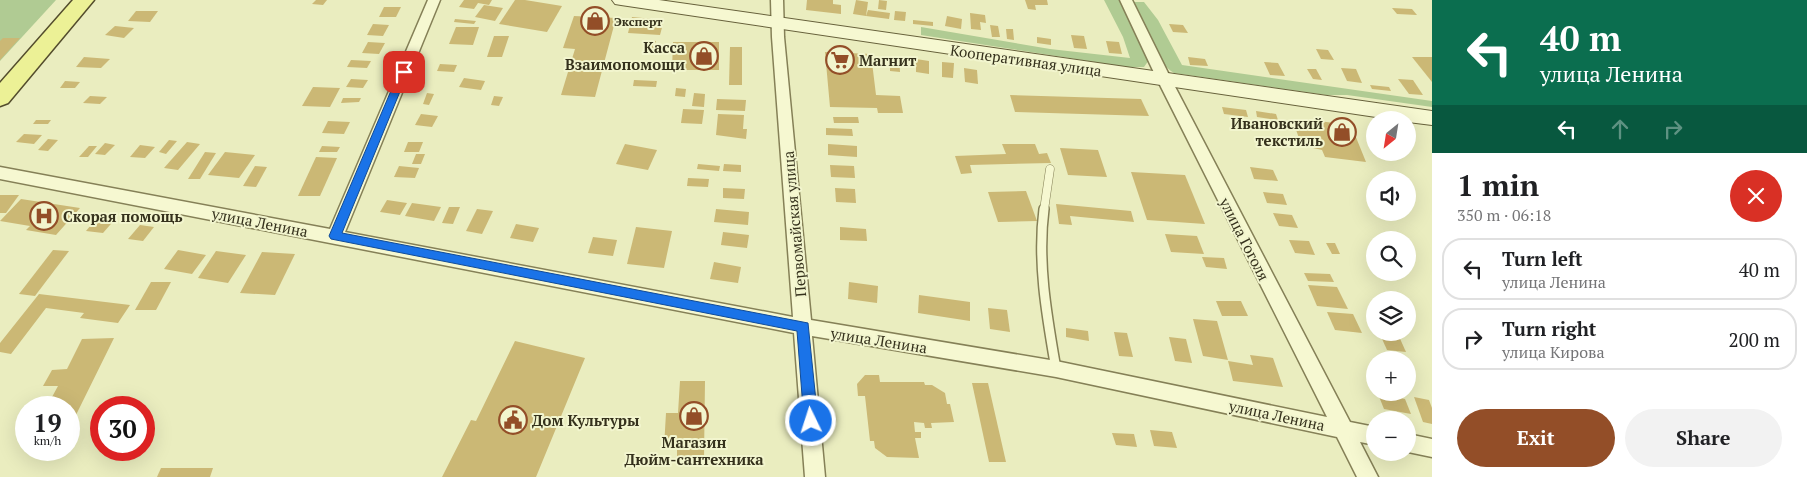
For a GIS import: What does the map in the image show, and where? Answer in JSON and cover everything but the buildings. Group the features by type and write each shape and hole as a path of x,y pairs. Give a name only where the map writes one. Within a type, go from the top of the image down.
{"main road":[{"path":"0,98 84,0"}],"street":[{"path":"335,236 434,0"},
{"name":"Кооперативная улица","path":"621,0 1432,118"},
{"name":"Первомайская улица","path":"777,0 815,477"},
{"name":"улица Гоголя","path":"1126,0 1164,79 1341,428 1368,477"},
{"name":"улица Ленина","path":"0,173 803,327 1056,369 1366,434"},
{"path":"1416,445 1432,448"}],"lane":[{"path":"1050,170 1041,233 1046,312 1056,369"}],"green space":[{"path":"0,0 56,0 0,61"},
{"path":"1104,0 1121,0 1149,60 1144,67 1127,67 921,35 921,27 1050,49 1130,58 1123,37"},
{"path":"1132,2 1144,2 1158,20 1182,65 1432,101 1432,107 1347,95 1326,95 1174,73 1160,60 1144,31"}],"place":[{"name":"Эксперт","path":"595,21"},
{"name":"Касса Взаимопомощи","path":"704,56"},
{"name":"Магнит","path":"840,60"},
{"name":"Ивановский текстиль","path":"1342,132"},
{"name":"Скорая помощь","path":"44,216"},
{"name":"Магазин Дюйм-сантехника","path":"694,416"},
{"name":"Дом Культуры","path":"513,420"}],"route":[{"path":"404,72 335,236 803,327 811,421"}]}
